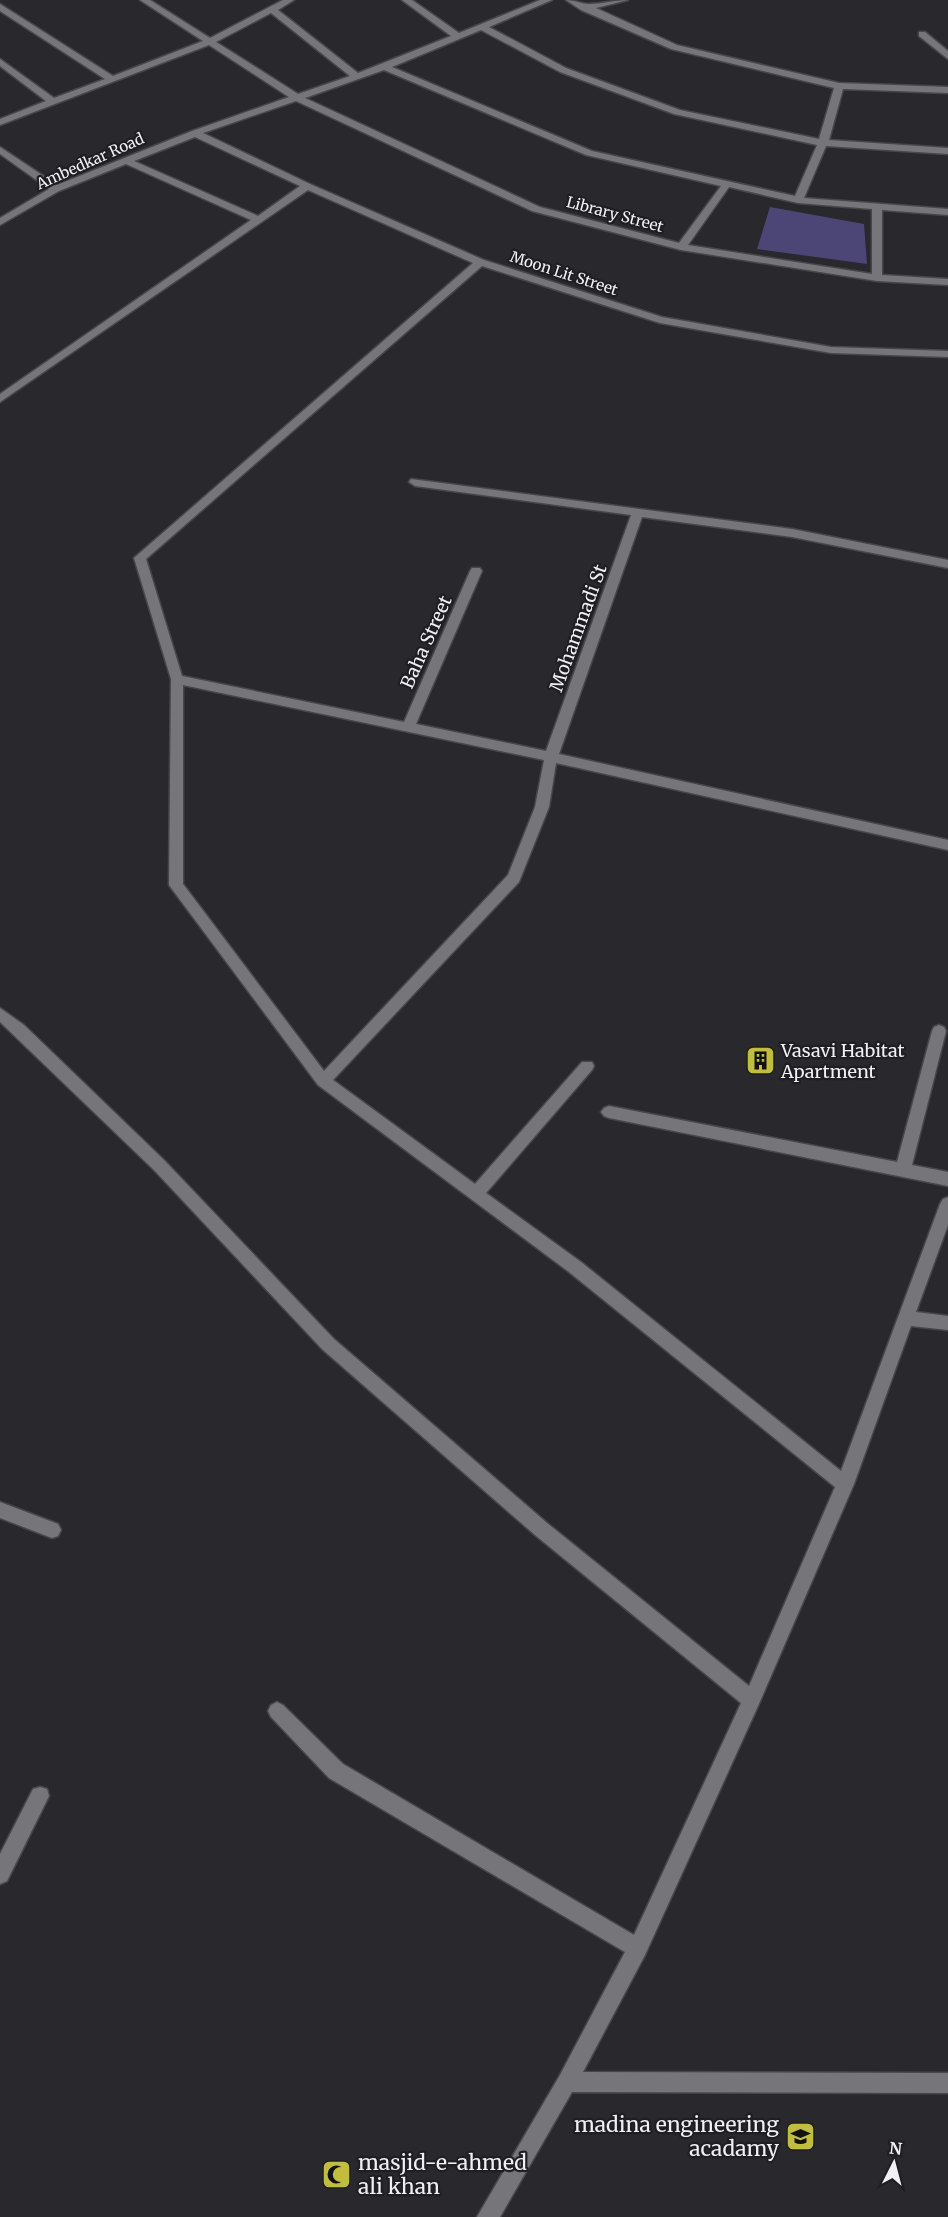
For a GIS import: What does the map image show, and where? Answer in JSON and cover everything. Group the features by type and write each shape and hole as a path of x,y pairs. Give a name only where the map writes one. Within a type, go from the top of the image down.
{"street":[{"name":"Library Street","path":"144,0 296,97 536,209 681,247 877,278 948,282"},
{"path":"0,122 209,42 290,0"},
{"path":"406,0 457,36"},
{"name":"Ambedkar Road","path":"0,222 56,189 195,133 384,67 548,0"},
{"path":"570,0 674,46 839,86 948,90"},
{"path":"584,8 624,0"},
{"path":"0,7 112,80"},
{"path":"272,10 356,76"},
{"path":"480,26 563,70 677,112 823,143 948,151"},
{"path":"922,34 948,56"},
{"path":"0,62 53,102"},
{"path":"384,67 588,153 798,201 948,212"},
{"path":"798,201 823,143 839,86"},
{"name":"Moon Lit Street","path":"195,133 307,186 480,262 660,320 831,350 948,354"},
{"path":"0,150 56,189"},
{"path":"126,161 259,219"},
{"path":"681,247 726,185"},
{"path":"0,399 307,186"},
{"path":"877,208 877,278"},
{"path":"480,262 140,558 177,679 176,885 323,1081 575,1267 845,1484"},
{"path":"415,482 792,533 948,564"},
{"name":"Mohammadi St","path":"323,1081 514,878 542,807 551,757 638,512"},
{"name":"Baha Street","path":"408,727 476,571"},
{"path":"177,679 551,757 948,845"},
{"path":"0,1014 19,1029 159,1165 328,1344 541,1529 752,1700"},
{"path":"903,1169 943,1032 923,1029"},
{"path":"476,1194 587,1066"},
{"path":"609,1112 948,1179"},
{"path":"488,2217 567,2082 638,1948 752,1700 845,1484 948,1204"},
{"path":"906,1318 948,1323"},
{"path":"0,1510 52,1530"},
{"path":"277,1711 336,1771 638,1948"},
{"path":"0,1874 40,1796"},
{"path":"567,2082 948,2083"}],"shaded area":[{"path":"770,207 864,224 867,264 757,249"}],"place":[{"name":"Vasavi Habitat Apartment","path":"760,1060"},
{"name":"madina engineering acadamy","path":"800,2136"},
{"name":"masjid-e-ahmed ali khan","path":"337,2174"}]}
